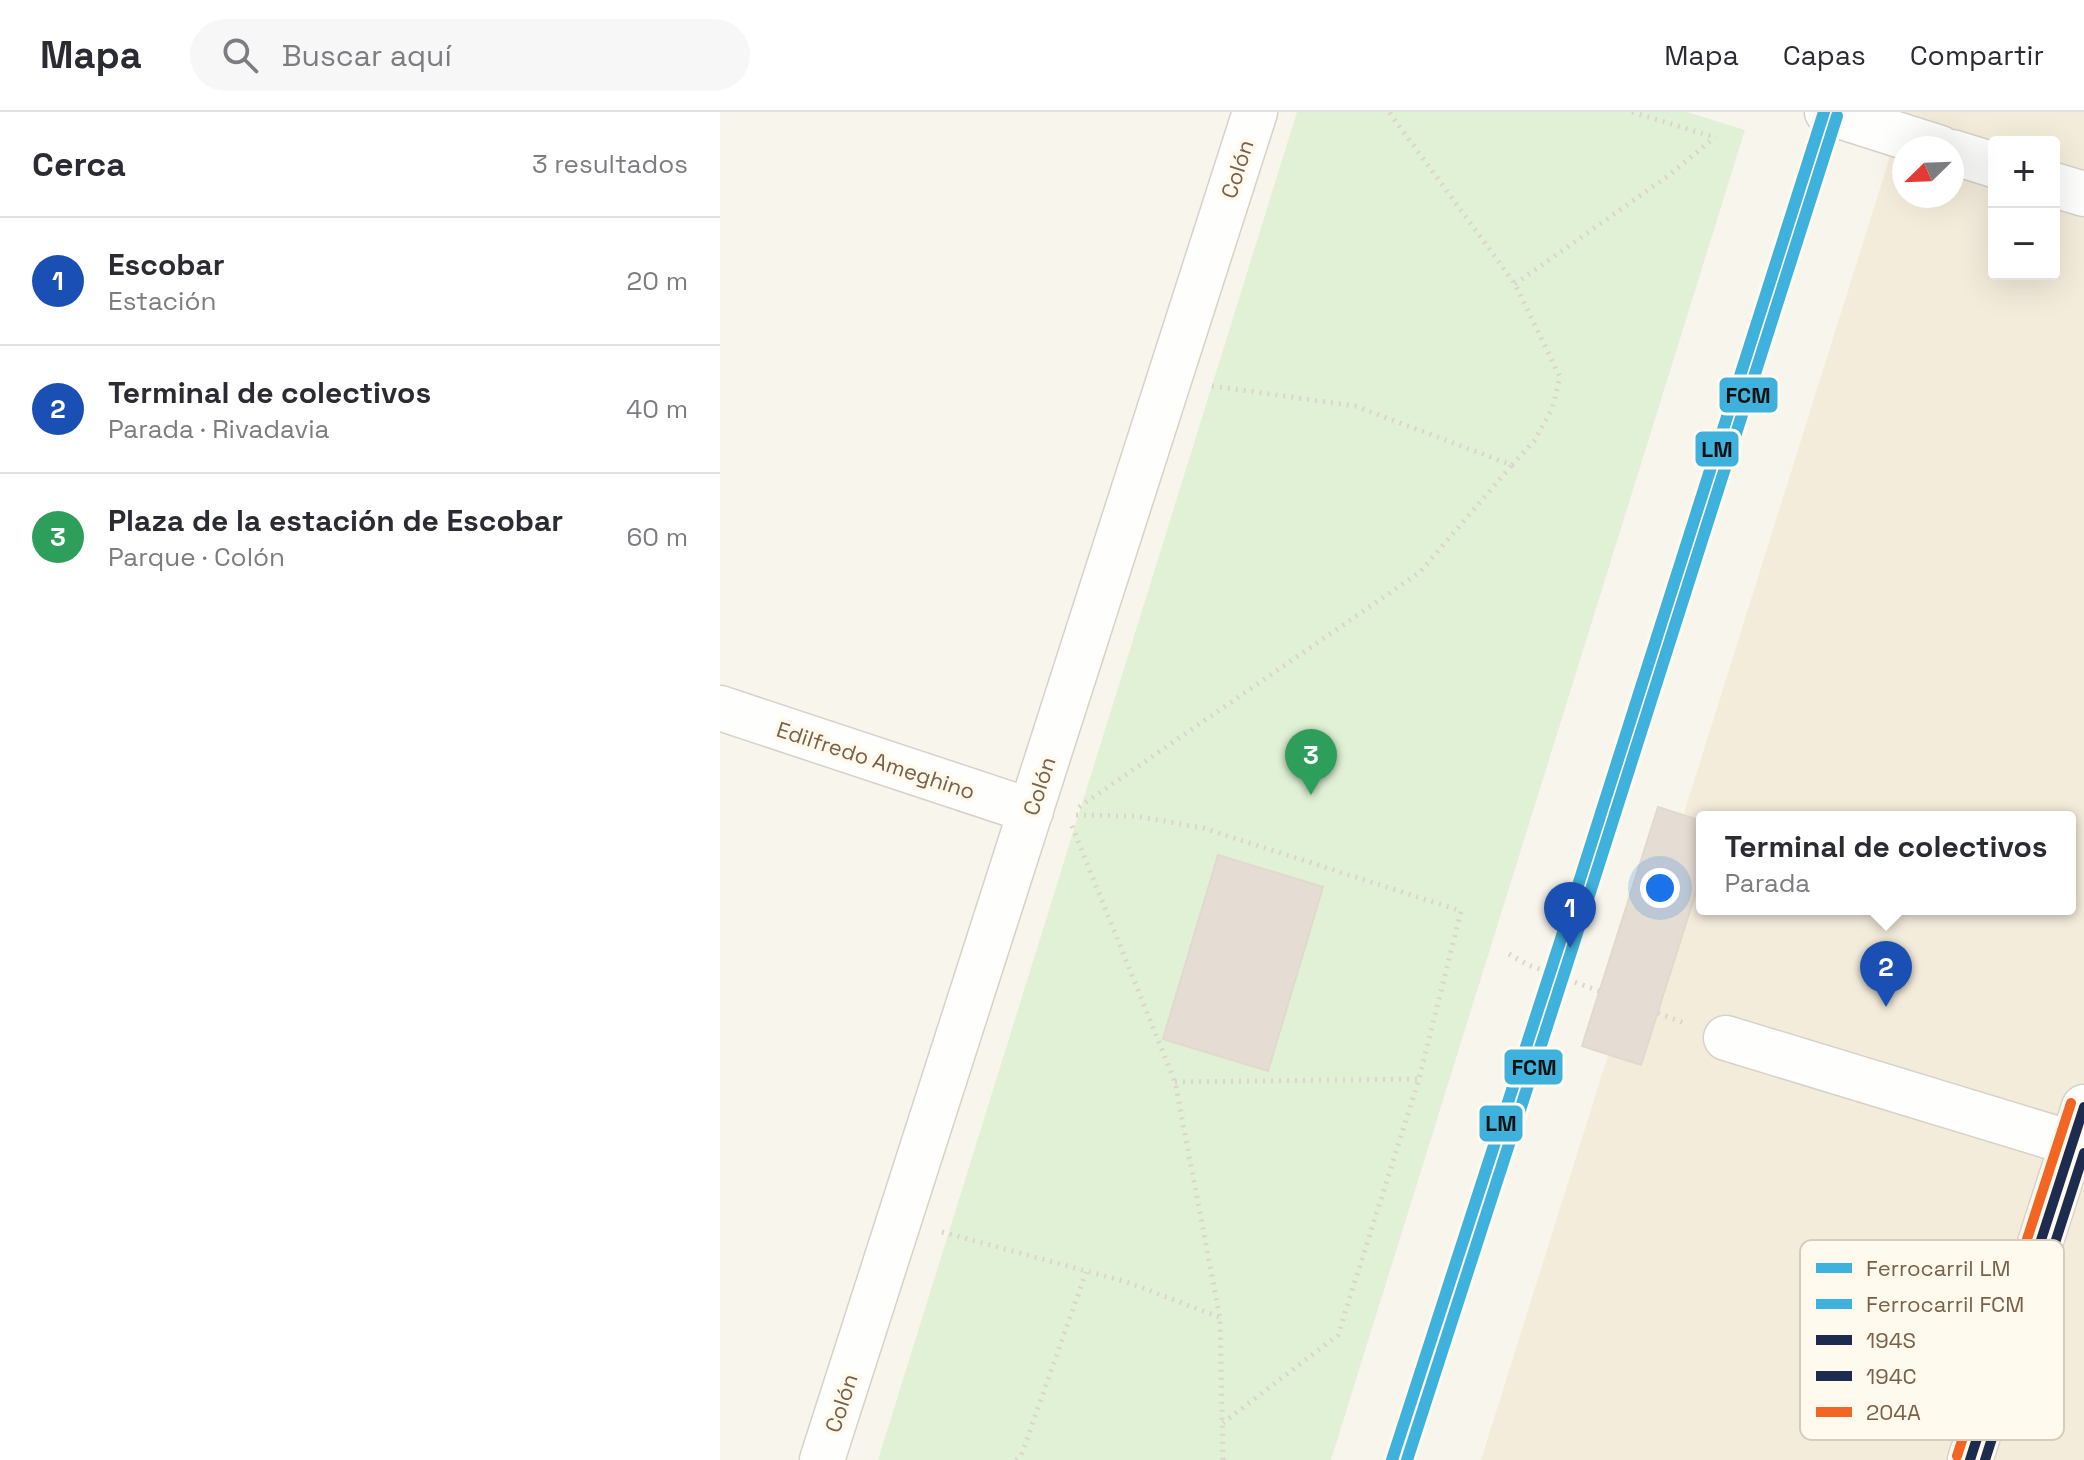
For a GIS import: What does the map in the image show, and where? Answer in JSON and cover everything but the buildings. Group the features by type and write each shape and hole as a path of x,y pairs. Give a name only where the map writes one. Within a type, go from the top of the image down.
{"street":[{"name":"Colón","path":"822,1460 1049,813 1255,112"},
{"path":"1827,112 1902,136"},
{"path":"1964,156 1988,163"},
{"path":"2060,187 2084,194"},
{"name":"Edilfredo Ameghino","path":"720,708 1049,813"},
{"path":"1726,1038 2080,1133 2044,1240"},
{"path":"1970,1460 1977,1440"}],"path":[{"path":"1049,813 1420,572 1534,441 1552,409 1560,377 1515,284 1389,112"},
{"path":"1515,284 1668,176 1715,137 1632,112"},
{"path":"1203,385 1355,406 1512,465"},
{"path":"1049,813 1136,816 1203,828 1461,911 1419,1079 1338,1335 1222,1424"},
{"path":"1049,813 1175,1082 1220,1318 1223,1460"},
{"path":"1509,954 1528,965 1599,991"},
{"path":"1175,1082 1419,1079"},
{"path":"932,1229 1127,1282 1220,1318"},
{"path":"1016,1460 1021,1456 1086,1272"}],"shaded area":[{"path":"1904,112 2084,112 2084,1460 1481,1460 1892,150 1892,208 1964,208 1964,136 1896,136"}],"green space":[{"path":"1297,112 1687,112 1745,130 1331,1460 878,1460"}],"rail line":[{"name":"LM","path":"1392,1460 1824,112"},
{"name":"FCM","path":"1407,1460 1837,116"}],"transit line":[{"name":"204A","path":"2027,1240 2071,1103"},
{"name":"194S","path":"2041,1240 2084,1107"},
{"name":"194C","path":"2056,1240 2084,1153"},
{"name":"204A","path":"1957,1456 1962,1440"},
{"name":"194S","path":"1970,1460 1976,1440"},
{"name":"194C","path":"1985,1460 1991,1440"}],"place":[{"name":"Plaza de la estación de Escobar","path":"1311,795"},
{"name":"Escobar","path":"1570,948"},
{"name":"Terminal de colectivos","path":"1886,1007"}]}
